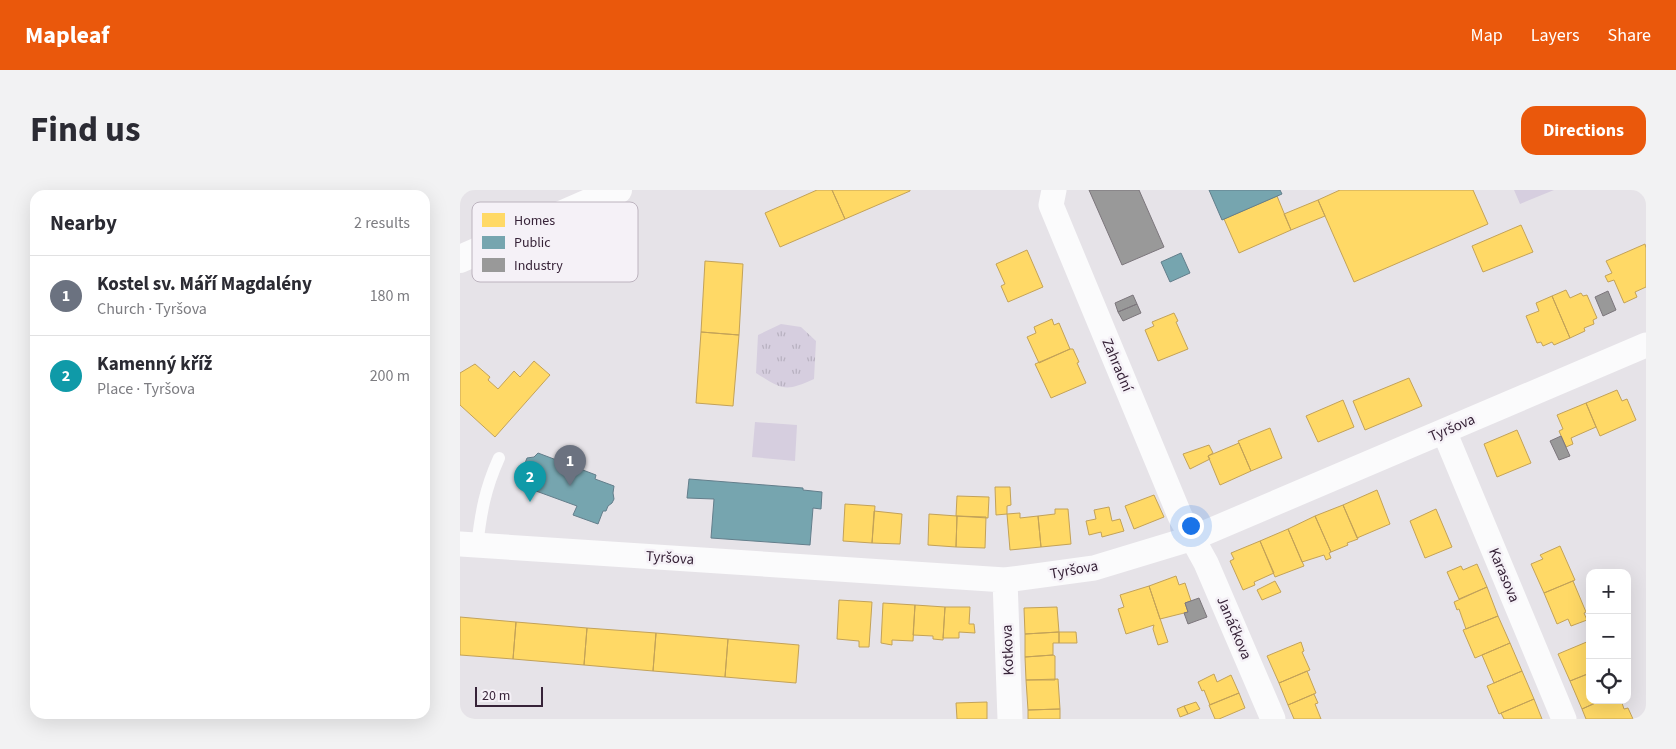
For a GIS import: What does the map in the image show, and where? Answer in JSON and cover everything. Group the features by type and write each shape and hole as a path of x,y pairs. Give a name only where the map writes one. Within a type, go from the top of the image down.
{"main road":[{"path":"591,202 618,190"},
{"path":"460,259 472,254"}],"street":[{"name":"Zahradní","path":"1054,190 1051,205 1180,516 1193,538"},
{"name":"Tyršova","path":"468,545 1005,580 1094,568 1193,538 1646,345"},
{"name":"Karasova","path":"1444,431 1564,719"},
{"name":"Janáčkova","path":"1193,538 1206,563 1273,719"},
{"name":"Kotkova","path":"1005,580 1010,719"}],"lane":[{"path":"468,545 487,485 499,458"}],"green space":[{"path":"1514,190 1554,190 1520,204"},
{"path":"781,324 801,327 816,341 814,379 796,386 784,387 772,383 756,373 758,335"},
{"path":"755,422 797,425 795,461 752,457"}],"building: Homes":[{"path":"817,190 832,190 845,219 780,247 765,213"},
{"path":"832,190 910,190 910,191 845,219"},
{"path":"1340,190 1473,190 1488,224 1354,282 1318,200"},
{"path":"1277,196 1291,230 1239,253 1224,219"},
{"path":"1318,200 1325,216 1291,230 1284,214"},
{"path":"1521,225 1533,252 1483,272 1472,246"},
{"path":"1645,244 1646,287 1635,292 1637,297 1624,303 1614,280 1608,282 1605,276 1612,273 1606,261"},
{"path":"1027,250 1043,287 1008,302 1001,286 1005,284 996,264"},
{"path":"705,261 743,264 739,335 701,332"},
{"path":"1566,290 1570,298 1581,293 1583,296 1587,295 1597,318 1593,320 1594,324 1584,328 1585,331 1570,338 1552,296"},
{"path":"1552,296 1570,338 1554,345 1552,342 1543,346 1541,342 1537,343 1526,316 1539,311 1536,303"},
{"path":"1174,313 1188,349 1158,361 1145,330 1154,326 1152,322"},
{"path":"1052,319 1054,325 1059,323 1070,349 1039,363 1027,337 1036,333 1034,327"},
{"path":"701,332 739,335 733,406 696,403"},
{"path":"1073,349 1086,383 1051,398 1035,364"},
{"path":"534,361 550,375 495,437 460,405 460,373 475,364 490,377 488,380 498,389 514,371 520,377"},
{"path":"1409,378 1422,406 1365,430 1353,401"},
{"path":"1617,390 1622,401 1627,399 1636,420 1600,436 1586,403"},
{"path":"1343,400 1354,427 1318,442 1306,416"},
{"path":"1586,403 1596,427 1571,438 1573,444 1566,447 1559,431 1563,429 1557,415"},
{"path":"1270,428 1282,458 1251,471 1238,441"},
{"path":"1517,430 1531,463 1497,477 1484,444"},
{"path":"1239,443 1251,471 1220,485 1208,456"},
{"path":"1209,445 1213,453 1208,456 1210,459 1190,469 1183,454"},
{"path":"995,487 1010,487 1011,505 1007,506 1007,514 996,515"},
{"path":"1377,490 1390,524 1357,538 1343,505"},
{"path":"1154,495 1164,517 1134,529 1125,506"},
{"path":"957,496 989,497 988,518 956,516"},
{"path":"845,504 875,506 872,543 843,541"},
{"path":"1343,505 1358,539 1331,552 1315,516"},
{"path":"1109,507 1112,521 1120,519 1124,531 1102,537 1101,532 1089,535 1086,521 1096,519 1094,510"},
{"path":"1055,509 1068,509 1071,544 1041,547 1038,516 1055,514"},
{"path":"1436,509 1452,547 1425,558 1410,521"},
{"path":"874,511 902,514 900,544 872,543"},
{"path":"1020,513 1020,518 1038,516 1041,547 1010,550 1007,514"},
{"path":"929,514 957,516 956,547 928,545"},
{"path":"957,516 986,517 985,548 956,547"},
{"path":"1315,516 1331,552 1329,553 1331,558 1326,560 1324,555 1302,562 1288,529"},
{"path":"1288,529 1304,566 1275,577 1260,541"},
{"path":"1260,541 1274,573 1254,582 1255,585 1243,590 1230,561 1234,559 1231,553"},
{"path":"1560,546 1575,580 1544,593 1531,564 1543,559 1540,555"},
{"path":"1477,564 1487,587 1459,599 1447,572 1461,566 1463,570"},
{"path":"1176,576 1179,585 1185,583 1191,601 1185,603 1188,612 1160,619 1149,586"},
{"path":"1275,581 1281,592 1262,600 1257,590"},
{"path":"1573,581 1586,612 1584,613 1586,620 1571,626 1568,619 1557,624 1544,593"},
{"path":"1149,586 1168,642 1158,645 1153,629 1154,625 1126,634 1118,609 1124,607 1120,595"},
{"path":"1487,587 1498,616 1466,629 1459,609 1457,610 1454,602"},
{"path":"839,600 872,602 869,647 859,647 859,641 837,639"},
{"path":"883,603 915,605 913,641 892,640 892,645 881,643"},
{"path":"915,605 945,607 943,640 933,639 933,636 913,635"},
{"path":"945,607 970,607 969,624 974,624 975,633 959,632 959,638 943,638"},
{"path":"1057,607 1059,632 1025,634 1024,608"},
{"path":"1498,616 1510,643 1475,658 1463,630"},
{"path":"460,617 516,622 513,659 460,655"},
{"path":"516,622 587,628 584,665 513,659"},
{"path":"587,628 656,633 653,671 584,665"},
{"path":"1059,632 1076,632 1077,643 1059,643"},
{"path":"1059,632 1059,643 1053,643 1053,655 1025,657 1025,634"},
{"path":"656,633 728,639 725,677 653,671"},
{"path":"728,639 799,645 796,683 725,677"},
{"path":"1301,642 1304,651 1302,652 1310,670 1279,683 1267,656"},
{"path":"1586,642 1586,675 1570,681 1558,654"},
{"path":"1510,643 1522,671 1494,683 1482,655"},
{"path":"1055,656 1055,680 1026,680 1025,657"},
{"path":"1307,671 1316,693 1288,705 1279,683"},
{"path":"1522,671 1534,699 1499,714 1487,686"},
{"path":"1214,674 1217,682 1231,675 1239,693 1210,705 1204,690 1202,691 1198,682"},
{"path":"1586,675 1586,704 1593,704 1582,709 1570,681"},
{"path":"1058,679 1060,709 1028,710 1026,680"},
{"path":"1239,693 1245,708 1215,719 1209,705"},
{"path":"1314,694 1318,703 1315,704 1321,719 1294,719 1288,705"},
{"path":"1534,699 1542,719 1504,719 1501,713"},
{"path":"987,702 987,719 957,719 956,703"},
{"path":"1196,702 1200,709 1188,714 1184,706"},
{"path":"1593,704 1622,704 1624,709 1628,708 1633,719 1586,719 1582,709"},
{"path":"1184,706 1188,714 1180,717 1177,709"},
{"path":"1060,709 1060,719 1028,719 1028,710"}],"building: Public":[{"path":"1209,190 1280,190 1282,194 1222,220"},
{"path":"1181,253 1190,273 1170,282 1161,262"},
{"path":"538,453 596,475 595,479 614,486 614,499 606,511 603,511 598,524 573,515 577,506 525,487 525,481 520,476 527,458 534,457"},
{"path":"689,479 803,488 803,490 822,492 821,509 813,508 810,545 711,538 714,499 687,498"}],"building: Industry":[{"path":"1089,190 1139,190 1164,247 1122,265"},
{"path":"1608,291 1616,310 1603,316 1595,297"},
{"path":"1133,295 1137,304 1118,312 1115,303"},
{"path":"1137,304 1141,313 1123,321 1118,312"},
{"path":"1561,436 1570,456 1559,460 1550,441"},
{"path":"1199,598 1207,617 1188,624 1184,613 1188,612 1185,603"}],"place":[{"name":"Kostel sv. Máří Magdalény","path":"570,486"},
{"name":"Kamenný kříž","path":"530,502"}]}
